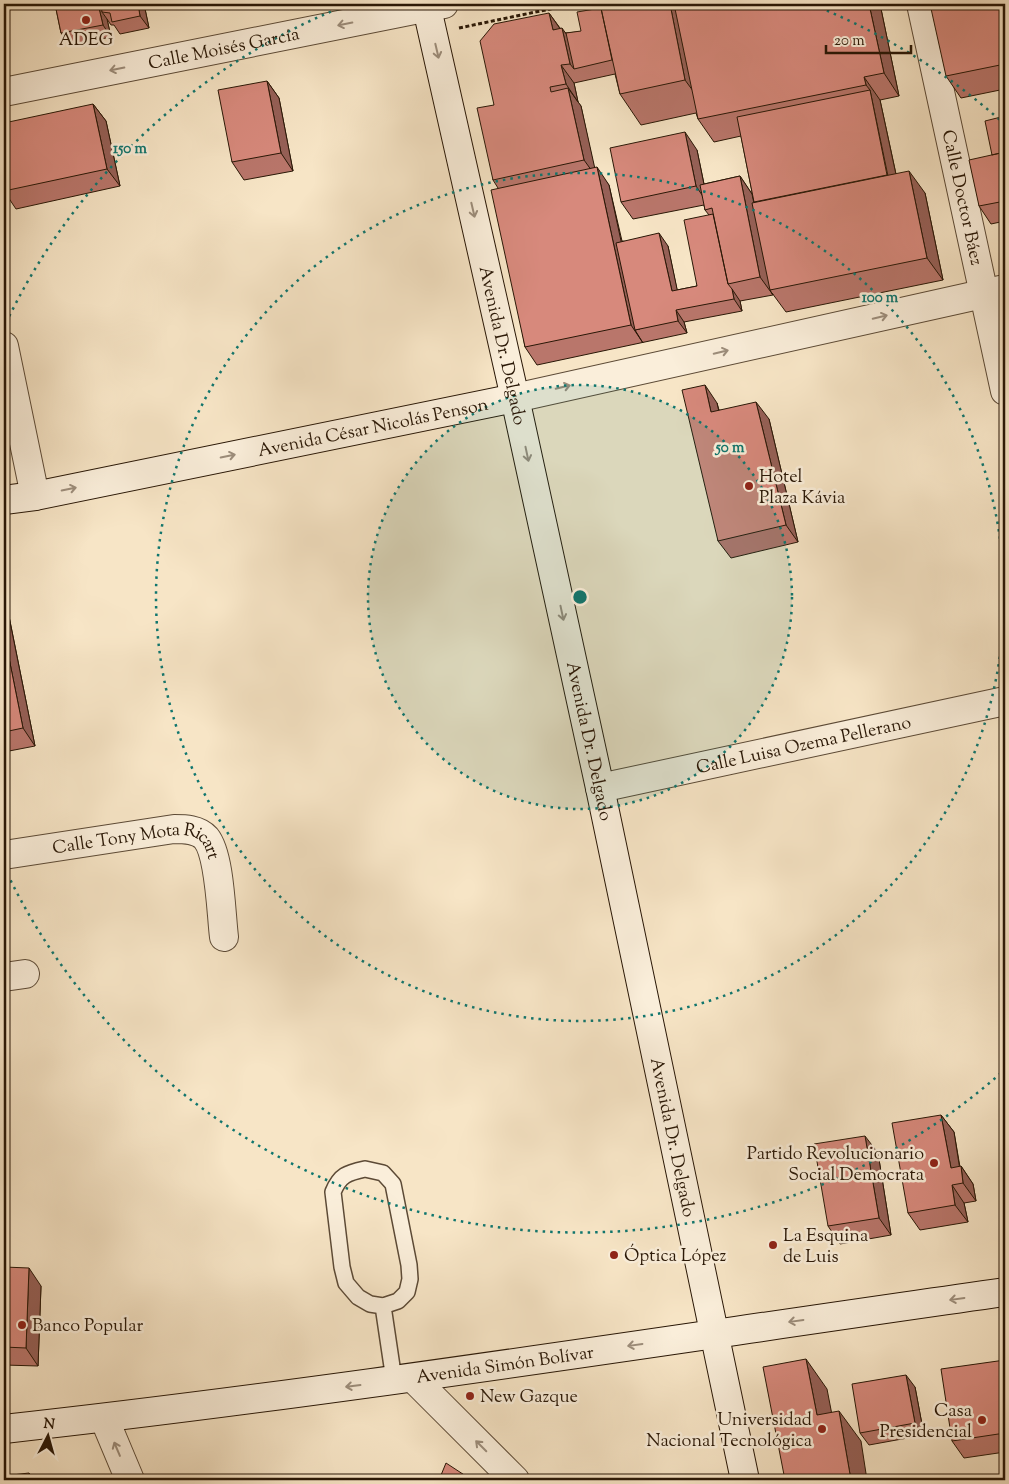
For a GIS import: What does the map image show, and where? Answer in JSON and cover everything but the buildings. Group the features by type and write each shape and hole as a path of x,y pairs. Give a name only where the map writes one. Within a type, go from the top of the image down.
{"main road":[{"name":"Calle Doctor Báez","path":"921,4 995,291 1005,391"},
{"name":"Calle Moisés García","path":"4,92 432,5"},
{"name":"Avenida Dr. Delgado","path":"432,5 600,788 745,1480"},
{"name":"Avenida César Nicolás Penson","path":"4,500 35,496 515,398 995,291"},
{"path":"4,346 35,496"},
{"name":"Calle Luisa Ozema Pellerano","path":"600,788 1005,701"},
{"name":"Calle Tony Mota Ricart","path":"4,854 174,829 192,830 206,838 215,855 224,937"},
{"name":"Avenida Simón Bolívar","path":"4,1430 403,1379 1005,1292"},
{"path":"403,1379 516,1480"},
{"path":"104,1418 130,1480"}],"lane":[{"path":"365,1169 383,1174 393,1184 409,1264 410,1279 407,1292 398,1301 383,1306 370,1304 358,1297 346,1283 341,1258 333,1192 338,1180 349,1173 365,1169"},
{"path":"383,1306 403,1379"}],"place":[{"name":"ADEG","path":"86,20"},
{"name":"Hotel Plaza Kávia","path":"749,486"},
{"name":"Partido Revolucionario Social Democrata","path":"934,1163"},
{"name":"La Esquina de Luis","path":"773,1245"},
{"name":"Óptica López","path":"614,1255"},
{"name":"Banco Popular","path":"22,1325"},
{"name":"New Gazque","path":"470,1396"},
{"name":"Casa Presidencial","path":"982,1420"},
{"name":"Universidad Nacional Tecnológica","path":"822,1429"}]}
